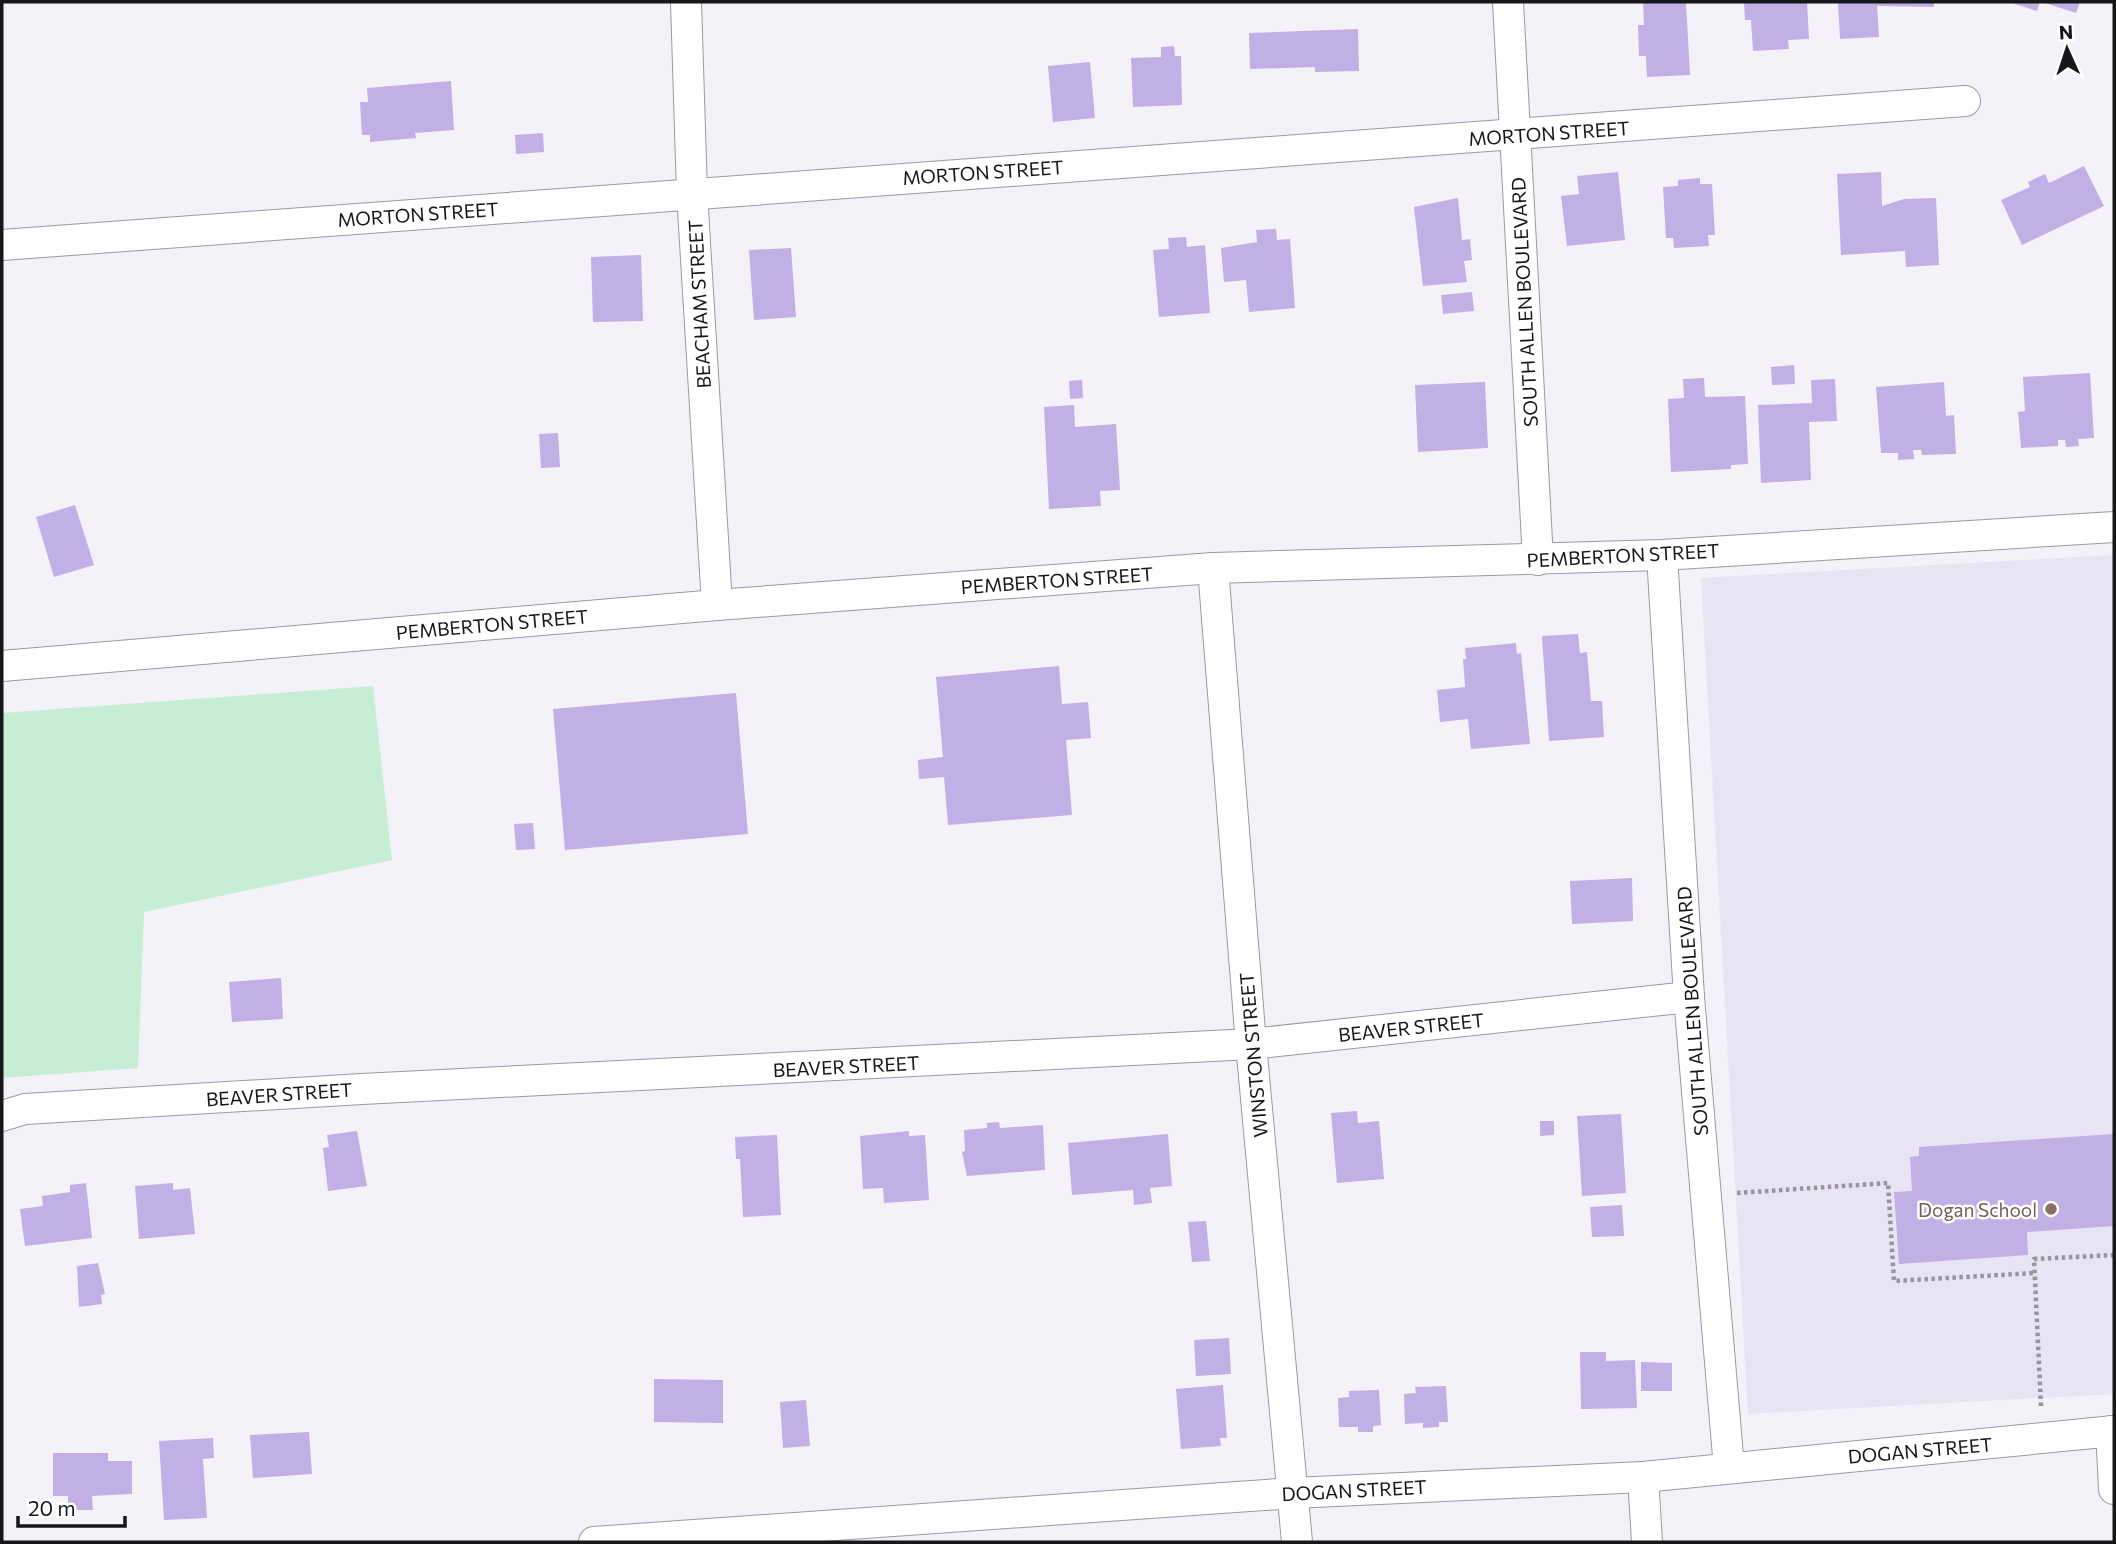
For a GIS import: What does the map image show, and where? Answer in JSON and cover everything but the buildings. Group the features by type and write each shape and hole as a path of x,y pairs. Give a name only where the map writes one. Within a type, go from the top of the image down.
{"street":[{"name":"BEACHAM STREET","path":"686,2 692,193 717,605"},
{"name":"SOUTH ALLEN BOULEVARD","path":"1508,2 1538,560"},
{"name":"MORTON STREET","path":"2,245 1965,101"},
{"name":"PEMBERTON STREET","path":"2,666 717,605 1213,568 1662,555 2114,527"},
{"name":"SOUTH ALLEN BOULEVARD","path":"1662,555 1689,997 1729,1468"},
{"name":"WINSTON STREET","path":"1213,568 1251,1044 1297,1542"},
{"name":"BEAVER STREET","path":"2,1116 25,1109 362,1089 1251,1044 1689,997"},
{"name":"DOGAN STREET","path":"594,1542 1293,1493 1643,1477 2113,1431"},
{"path":"2113,1431 2114,1489"},
{"path":"1643,1477 1647,1542"}],"path":[{"path":"1707,1196 1888,1183 1894,1281 2035,1273"},
{"path":"2043,1439 2034,1259 2114,1255"}],"shaded area":[{"path":"2114,555 2114,1394 1748,1414 1701,578"}],"green space":[{"path":"373,686 392,860 144,912 138,1068 2,1078 2,713"}],"place":[{"name":"Dogan School","path":"2051,1209"}]}
